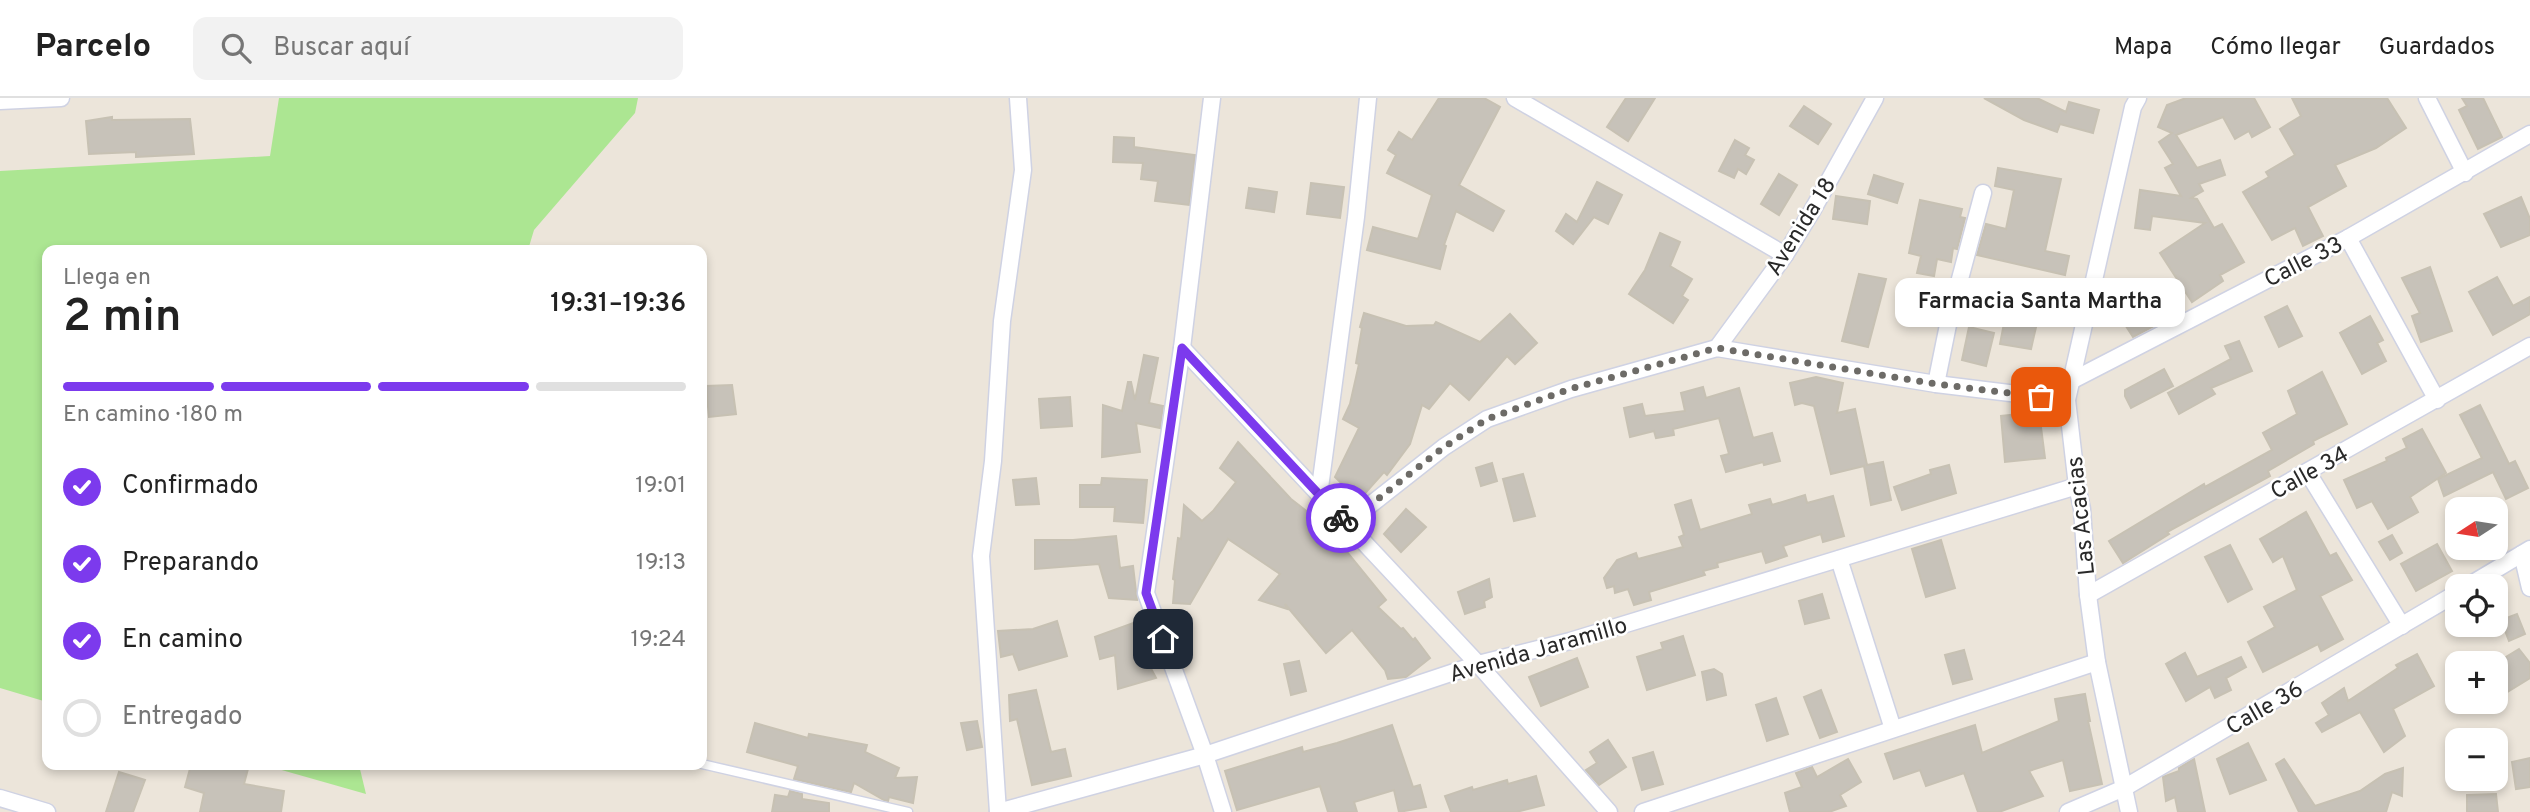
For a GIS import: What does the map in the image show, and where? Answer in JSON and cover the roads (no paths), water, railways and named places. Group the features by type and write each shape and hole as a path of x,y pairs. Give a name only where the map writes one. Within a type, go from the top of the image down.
{"street":[{"path":"0,101 61,98"},
{"path":"998,812 981,556 993,461 1002,321 1023,170 1018,98"},
{"path":"1212,98 1182,348 1146,593 1223,812"},
{"path":"1319,495 1356,217 1368,98"},
{"path":"1515,98 1785,255"},
{"name":"Avenida 18","path":"1717,348 1785,255 1875,98"},
{"path":"2119,98 2136,102"},
{"path":"2427,98 2465,173"},
{"name":"Las Acacias","path":"2129,812 2097,662 2088,596 2082,509 2067,400 2136,102"},
{"name":"Calle 33","path":"2071,381 2348,238 2530,134"},
{"path":"1936,384 1949,320 1983,193"},
{"path":"2348,238 2437,400"},
{"name":"Calle 34","path":"2088,596 2530,346"},
{"path":"1182,348 1478,664 1609,812"},
{"path":"1346,524 1444,447 1487,419 1570,389 1717,348 1936,384 2067,400"},
{"path":"2308,473 2402,626"},
{"name":"Avenida Jaramillo","path":"998,812 1205,755 1478,664 1570,641 2077,486"},
{"path":"2488,574 2526,551 2530,587"},
{"path":"1839,559 1893,729"},
{"name":"Calle 36","path":"2068,812 2124,788 2445,600"},
{"path":"1643,812 2097,662"},
{"path":"0,798 47,812"}],"lane":[{"path":"707,765 908,812"}],"place":[{"name":"Farmacia Santa Martha","path":"2041,397"}]}
